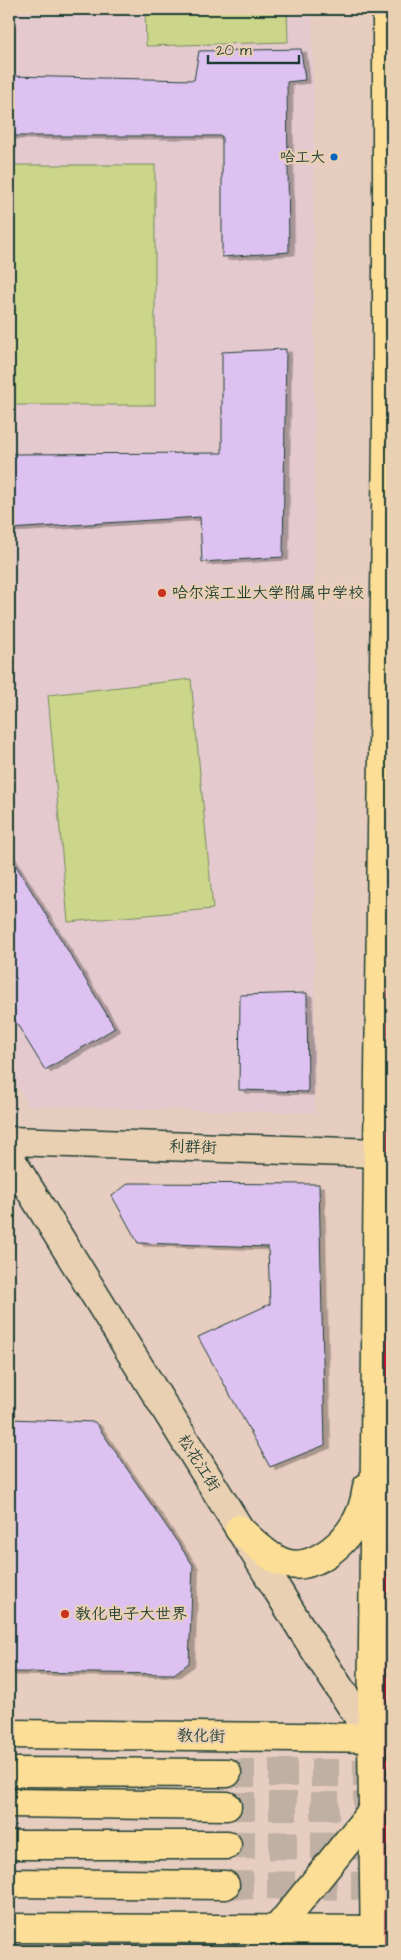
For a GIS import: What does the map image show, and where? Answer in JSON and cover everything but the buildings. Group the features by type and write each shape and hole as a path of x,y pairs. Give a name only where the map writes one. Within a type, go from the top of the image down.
{"main road":[{"path":"9,1928 277,1930 380,1937 373,1810 382,1738 376,1424 387,434 387,9"},
{"path":"239,1528 263,1550 285,1563 301,1565 318,1559 334,1547 350,1531 359,1516 365,1500 376,1424"},
{"name":"教化街","path":"9,1734 382,1738"},
{"path":"9,1772 228,1773"},
{"path":"9,1803 227,1806"},
{"path":"259,1951 373,1810"},
{"path":"9,1845 227,1845"},
{"path":"9,1883 225,1885"}],"street":[{"name":"利群街","path":"9,1141 378,1153"},
{"name":"松花江街","path":"9,1156 304,1633 382,1738 392,1769"}],"shaded area":[{"name":"哈尔滨工业大学附属中学校","path":"9,9 312,9 314,112 315,1113 29,1106 9,1073"}],"green space":[{"path":"145,9 287,9 288,42 146,46"},
{"path":"9,165 155,165 155,405 9,405"},
{"path":"191,679 213,909 68,922 48,695"}],"tunnel":[{"path":"227,1773 392,1773"},
{"path":"227,1806 392,1806"},
{"path":"227,1845 392,1846"},
{"path":"225,1885 392,1886"}],"transit line":[{"path":"389,1951 392,992"}],"place":[{"name":"哈工大","path":"334,157"},
{"name":"哈尔滨工业大学附属中学校","path":"162,593"},
{"name":"教化电子大世界","path":"65,1614"}]}
